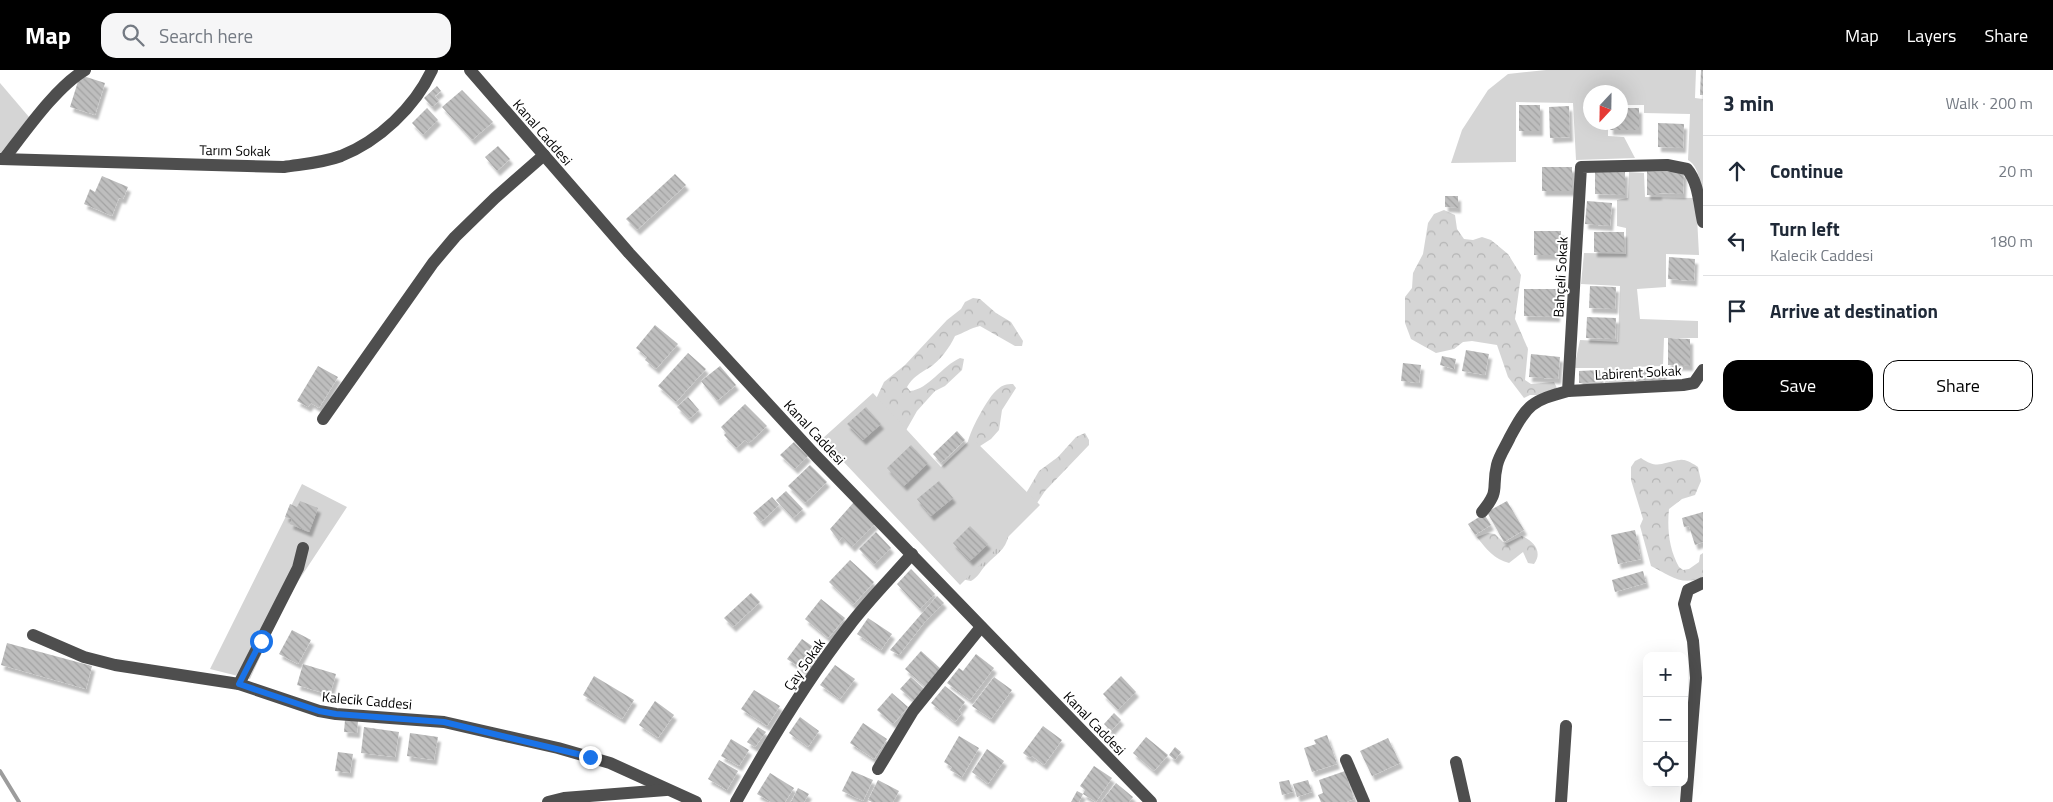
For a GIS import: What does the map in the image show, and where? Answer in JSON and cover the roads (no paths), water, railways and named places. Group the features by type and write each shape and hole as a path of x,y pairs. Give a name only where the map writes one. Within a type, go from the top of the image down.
{"street":[{"path":"2,159 35,119 72,79 85,70"},
{"name":"Tarım Sokak","path":"2,159 284,166 316,163 341,156 367,143 386,128 420,91 432,70"},
{"name":"Kanal Caddesi","path":"470,70 629,253 816,456 1151,802"},
{"path":"323,419 433,262 469,224 544,155"},
{"name":"Bahçeli Sokak","path":"1568,391 1581,167 1667,165 1687,168 1692,174 1696,185 1703,222"},
{"name":"Labirent Sokak","path":"1568,391 1683,385 1694,383 1703,370"},
{"path":"1482,512 1495,493 1497,463 1524,412 1540,399 1568,391"},
{"path":"239,684 298,568 303,548"},
{"name":"Çay Sokak","path":"736,802 802,691 849,626 912,554"},
{"path":"1686,802 1696,678 1693,641 1684,604 1688,590 1703,583"},
{"path":"878,770 913,711 981,626"},
{"name":"Kalecik Caddesi","path":"34,635 84,657 115,664 239,684 319,711 344,715 444,722 549,746 610,763 696,802"},
{"path":"1561,802 1566,726"},
{"path":"1346,760 1364,802"},
{"path":"1456,762 1465,802"},
{"path":"548,802 564,798 669,790"}],"waterway":[{"path":"0,771 19,802"}]}
